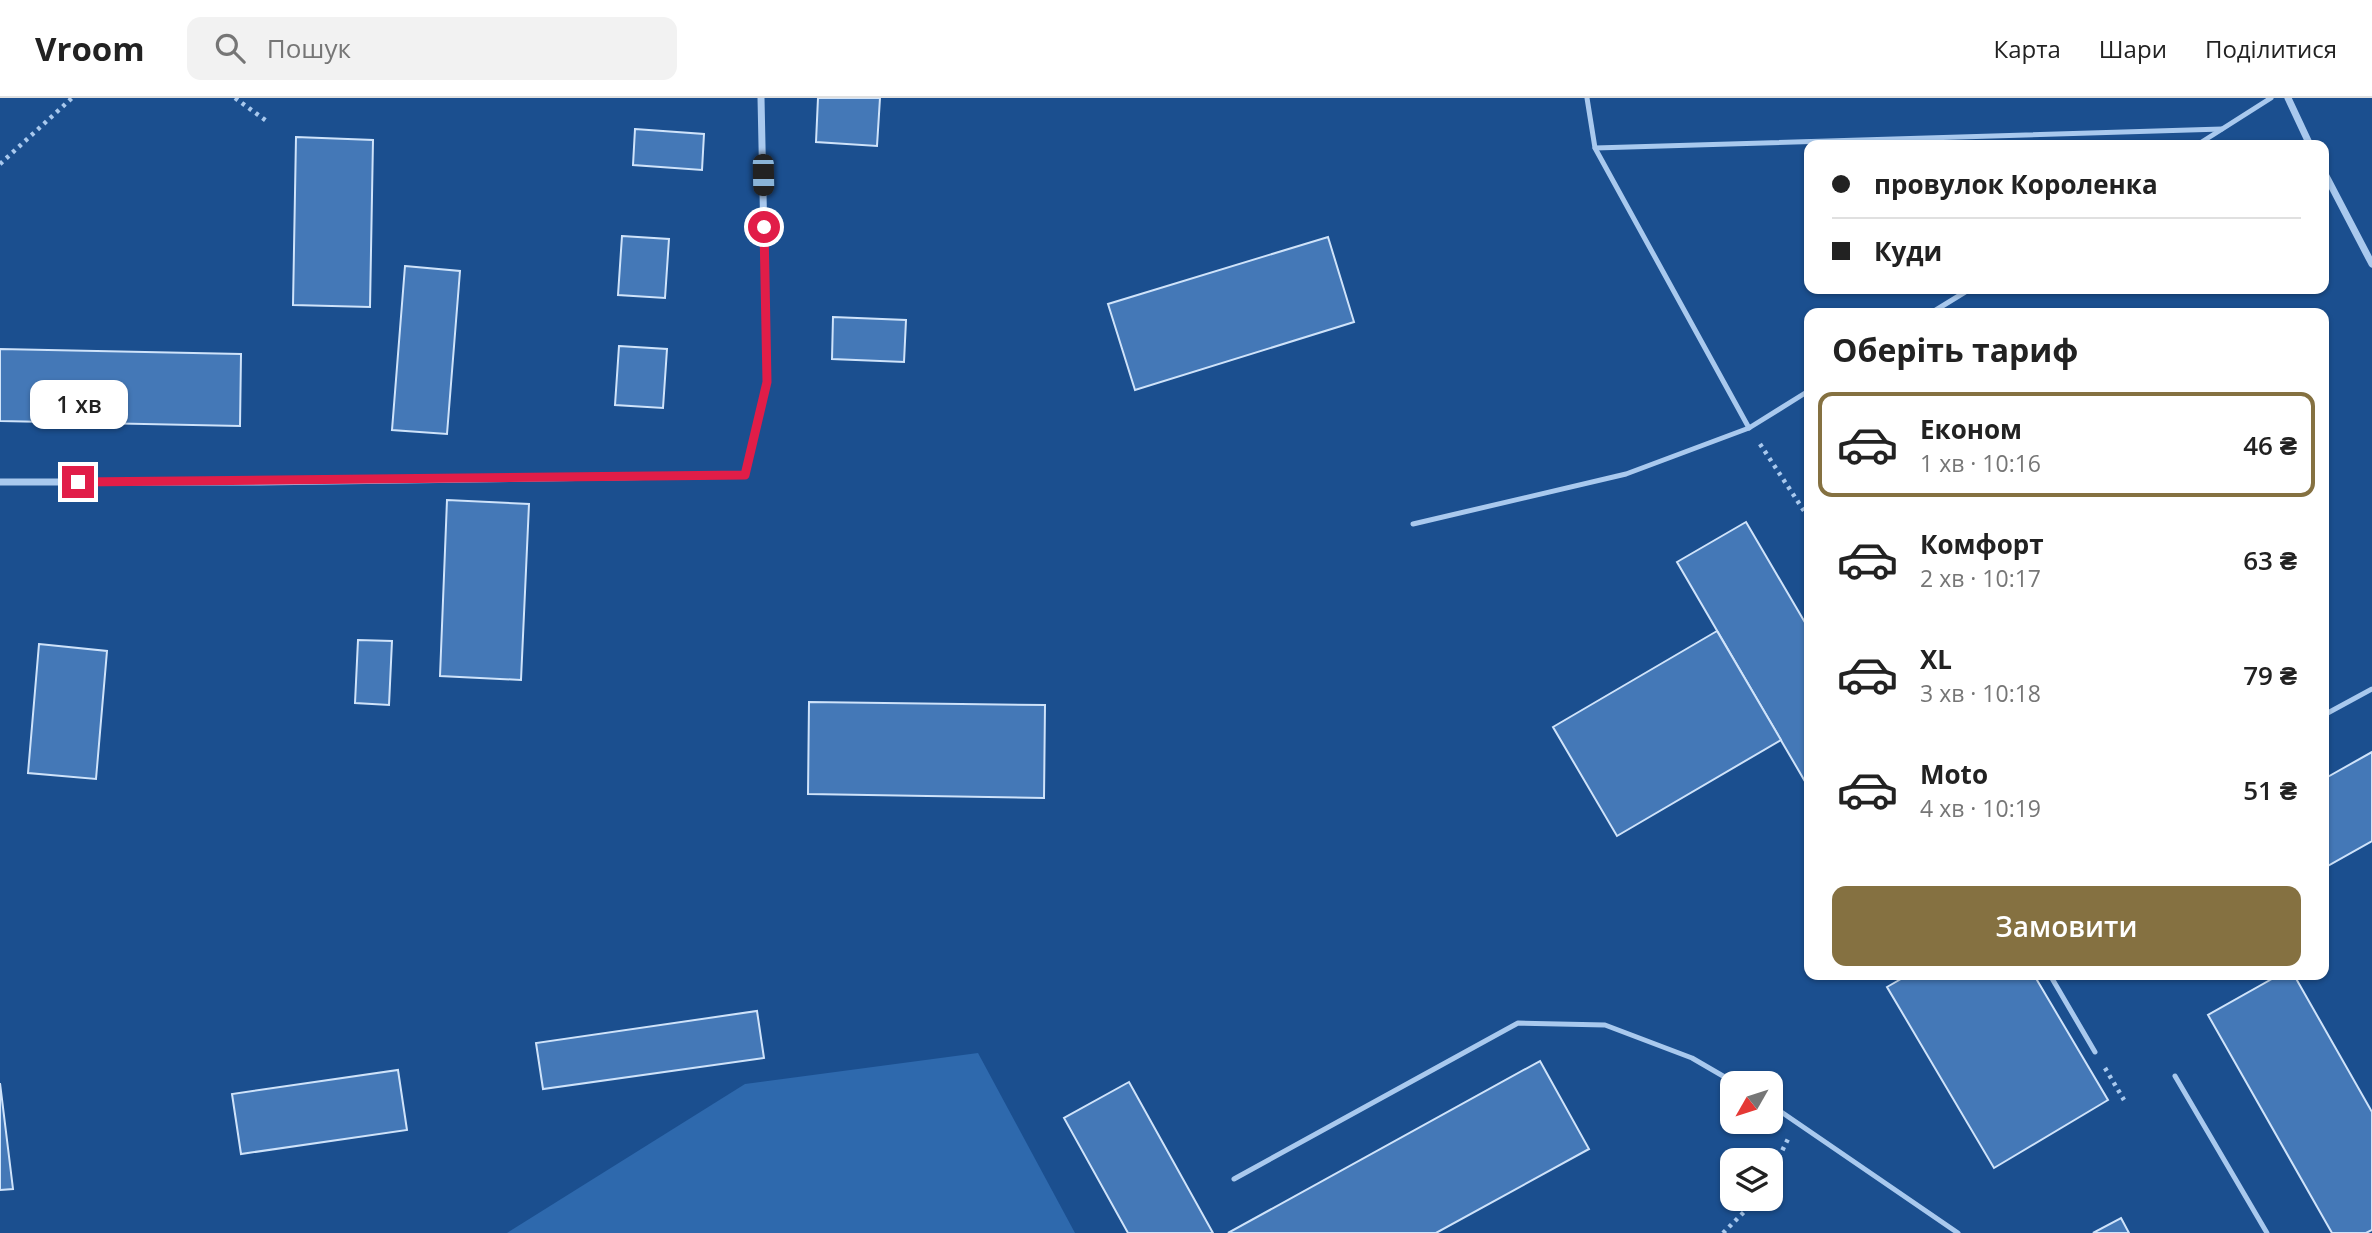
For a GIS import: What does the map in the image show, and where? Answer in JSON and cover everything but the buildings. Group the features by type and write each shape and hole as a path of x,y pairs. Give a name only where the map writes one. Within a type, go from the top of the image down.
{"street":[{"path":"0,482 258,482 745,475 767,382 761,98"},
{"path":"2288,98 2308,140"},
{"path":"2329,182 2372,264"}],"lane":[{"path":"1587,98 1595,148 1749,428"},
{"path":"2205,140 2272,98"},
{"path":"1874,140 2222,130"},
{"path":"1595,148 1804,142"},
{"path":"1939,308 1962,294"},
{"path":"1413,524 1626,474 1749,428 1804,394"},
{"path":"2329,712 2372,689"},
{"path":"2053,980 2095,1052"},
{"path":"1234,1180 1518,1023 1605,1025 1692,1058 1720,1074"},
{"path":"2175,1076 2267,1233"},
{"path":"1783,1112 1958,1233"}],"path":[{"path":"0,164 72,98"},
{"path":"236,98 268,122"},
{"path":"1749,428 1804,511"},
{"path":"2095,1052 2124,1100"},
{"path":"1783,1149 1798,1121"},
{"path":"1723,1233 1746,1211"}],"shaded area":[{"path":"978,1053 1075,1233 507,1233 745,1084"}],"route":[{"path":"78,482 745,475 767,382 764,227"}]}
